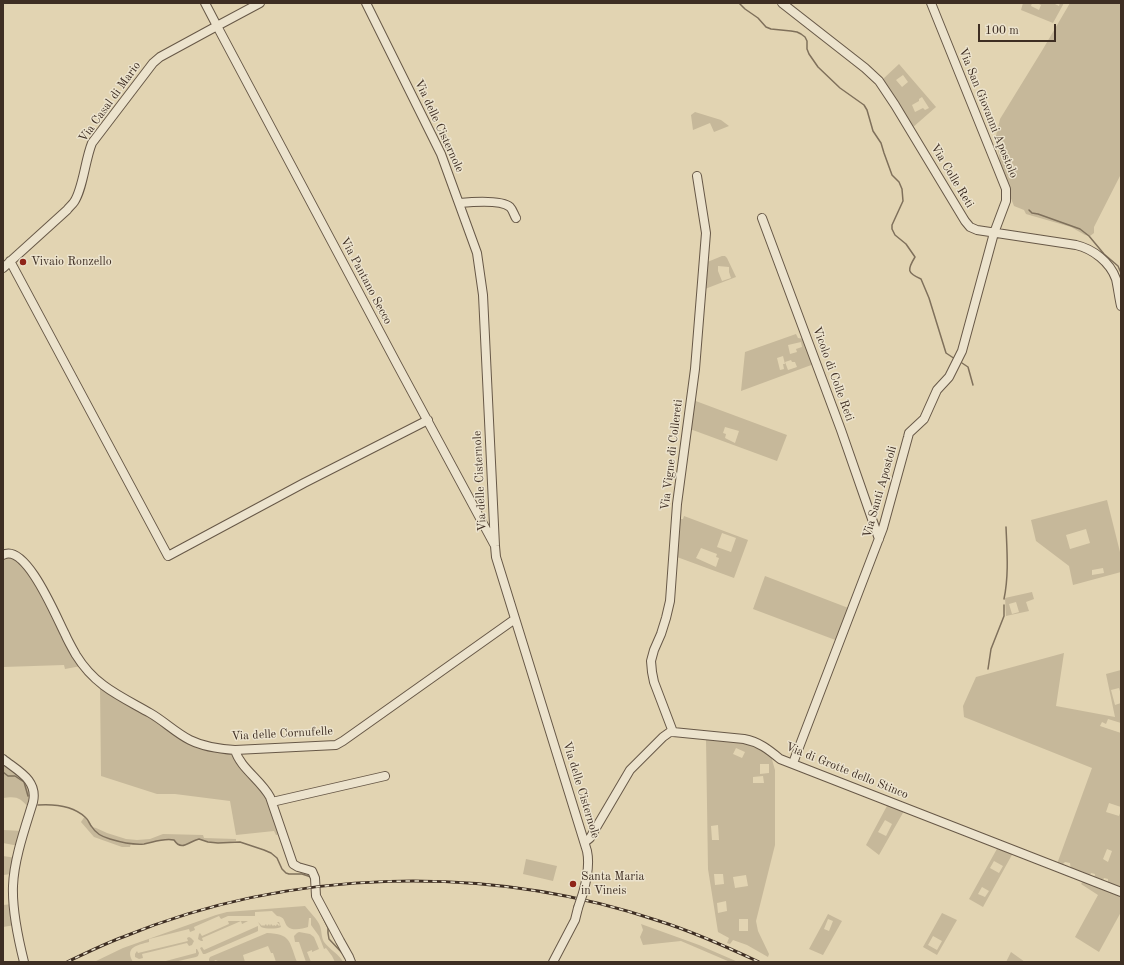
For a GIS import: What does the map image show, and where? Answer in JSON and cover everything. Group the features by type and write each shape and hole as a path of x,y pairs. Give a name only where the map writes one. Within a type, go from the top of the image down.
{"street":[{"path":"205,3 217,26 260,3"},
{"name":"Via delle Cisternole","path":"366,3 441,154 477,253 483,295 495,546 498,564 589,859 587,876 575,920 553,962"},
{"name":"Via Colle Reti","path":"782,3 875,77 897,108 966,223 975,230 1076,245 1090,250 1104,261 1112,270 1116,279 1121,306"},
{"name":"Via San Giovanni Apostolo","path":"931,3 992,151 1005,188 1006,201 994,233"},
{"name":"Via Casal di Mario","path":"3,268 74,202 78,195 88,152 92,143 153,63 160,57 217,26"},
{"name":"Via Pantano Secco","path":"217,26 495,546"},
{"name":"Via Vigne di Collereti","path":"673,732 654,682 651,661 661,634 670,601 677,504 695,369 706,233 697,176"},
{"path":"459,203 486,201 505,205 510,207 516,218"},
{"name":"Vicolo di Colle Reti","path":"762,218 839,423 880,539"},
{"name":"Via Santi Apostoli","path":"793,764 880,539 909,434 924,419 937,390 949,377 962,351 994,233"},
{"path":"10,262 168,556 304,483 428,420"},
{"name":"Via delle Cornufelle","path":"3,555 15,555 42,586 68,640 78,657 101,684 190,740 209,746 235,750 336,745 515,619"},
{"path":"585,842 590,838 630,770 663,737 670,732 673,732"},
{"name":"Via di Grotte dello Stinco","path":"673,732 753,741 761,744 780,759 1121,892"},
{"path":"235,750 240,760 267,792 272,802 293,864 312,871 315,878 316,896 351,962"},
{"path":"3,759 26,777 32,786 34,793 13,882 13,898 24,962"},
{"path":"272,802 385,776"}],"shaded area":[{"path":"1023,3 1032,3 1031,6 1039,10 1041,5 1037,3 1053,3 1059,6 1060,3 1064,3 1053,23 1021,10"},
{"path":"1070,3 1121,3 1121,174 1094,227 1094,233 1090,236 1085,235 1071,227 1026,214 1024,210 1014,206 1001,169 996,136 1000,119"},
{"path":"899,64 936,107 912,128 882,80","holes":["903,75 908,82 902,87 896,80","922,97 929,108 925,110 923,108 915,112 912,105 919,101"]},
{"path":"695,112 721,120 729,126 714,132 710,123 693,130 691,115"},
{"path":"725,256 736,277 705,289 705,263","holes":["718,266 729,267 731,278 722,281 718,271"]},
{"path":"796,334 798,338 804,339 814,364 741,391 745,352","holes":["801,342 802,347 796,349 797,352 790,354 788,345","783,356 785,364 783,364 784,369 780,370 777,358","791,360 792,362 795,362 797,367 788,370 785,362"]},
{"path":"693,400 787,435 777,461 690,429","holes":["725,427 739,431 735,443 725,438 726,434 723,433"]},
{"path":"1107,500 1121,556 1121,572 1073,585 1069,566 1036,541 1031,520","holes":["1086,529 1090,543 1070,549 1066,535","1103,568 1104,573 1092,575 1092,570"]},
{"path":"684,516 748,540 734,578 677,557 679,519 683,519","holes":["722,533 736,538 731,552 717,547","701,548 717,554 716,557 719,558 716,567 696,558"]},
{"path":"5,557 16,559 32,574 81,666 65,669 64,665 3,667 3,561"},
{"path":"765,576 851,609 846,623 843,622 841,625 844,628 838,641 753,609"},
{"path":"1032,592 1034,599 1026,602 1029,611 1006,616 1005,598","holes":["1016,602 1019,612 1012,614 1009,604"]},
{"path":"1064,653 1056,706 1115,717 1106,674 1121,670 1121,695 1119,688 1111,690 1115,705 1121,703 1121,723 1108,719 1106,724 1102,722 1100,726 1121,733 1121,807 1109,803 1106,812 1119,816 1121,810 1121,889 1108,884 1108,879 1104,878 1102,882 1094,879 1095,874 1091,873 1089,877 1071,870 1070,863 1065,862 1061,866 1057,864 1092,768 964,717 963,706 976,677","holes":["1107,849 1112,851 1108,862 1103,859"]},
{"path":"100,685 179,736 233,755 261,786 281,834 276,835 274,831 236,835 230,801 175,794 157,794 101,776"},
{"path":"706,739 741,741 758,746 771,756 775,770 775,845 756,921 758,931 769,954 768,957 747,945 733,940 730,944 727,943 729,938 718,932 708,869","holes":["736,748 745,752 742,758 733,754","760,764 769,764 769,773 760,774","763,776 764,783 753,783 753,777","718,825 719,840 712,840 711,826","714,874 723,874 724,884 715,885","746,875 748,886 735,888 733,877","726,901 727,911 718,913 717,903","739,919 748,919 748,931 739,931"]},
{"path":"3,762 16,770 31,789 30,809 24,802 18,799 12,797 3,798"},
{"path":"888,804 904,811 879,855 866,845","holes":["885,820 892,824 886,836 878,832"]},
{"path":"85,816 92,827 126,839 150,839 163,834 203,835 204,838 236,839 236,841 217,843 199,839 186,845 180,845 174,840 163,840 142,844 131,843 130,847 122,847 94,837 81,822"},
{"path":"3,830 23,831 19,846 3,843"},
{"path":"998,847 1013,853 983,907 969,899","holes":["994,861 1003,866 999,873 990,868","982,887 989,891 985,897 978,894"]},
{"path":"3,856 16,858 12,874 3,875"},
{"path":"526,859 557,866 553,881 523,874"},
{"path":"1083,881 1121,895 1121,912 1099,952 1075,937 1098,895 1081,884"},
{"path":"13,904 15,925 3,927 3,905"},
{"path":"305,906 319,924 324,942 340,957 343,962 335,962 326,948 324,949 319,936 311,925 311,918 309,918 308,927 292,929 286,925 283,919 272,911 255,912 255,916 228,916 221,919 219,916 194,927 195,930 190,932 189,929 149,939 149,942 137,946 131,950 130,953 133,962 94,962 123,948 216,915 227,912"},
{"path":"942,913 957,920 937,955 923,947","holes":["933,936 942,941 937,950 928,945"]},
{"path":"828,914 842,921 823,955 809,949","holes":["828,919 833,921 829,931 824,929"]},
{"path":"228,921 241,921 202,938 203,941 198,939 200,933 202,936 229,924"},
{"path":"241,921 248,921 242,924"},
{"path":"258,922 262,926 266,924 267,926 269,924 270,926 271,924 276,926 277,924 279,926 280,925 277,922 279,922 281,927 263,928"},
{"path":"641,924 699,945 738,962 730,962 681,941 643,945 640,937 643,930"},
{"path":"258,926 258,931 205,954 203,954 200,948 202,947 204,950"},
{"path":"299,932 310,934 314,937 319,949 312,952 312,950 307,952 311,962 306,962 299,942 295,942 294,936"},
{"path":"267,933 285,937 290,944 297,962 276,962 273,953 271,953 268,946 243,955 245,962 209,961 210,957"},
{"path":"189,937 194,941 192,945 189,946 187,943 142,954 143,958 139,959 135,957 137,951 138,953 188,941 187,938"},
{"path":"196,949 199,953 196,957 174,962 162,962 196,953"},
{"path":"1011,952 1025,962 1006,962"}],"waterway":[{"path":"739,3 758,18 766,27 797,32 805,37 809,54 818,67 840,88 864,105 873,131 881,143 892,175 899,182 902,189 903,201 892,225 892,229 895,235 906,244 915,257 910,271 913,275 921,279 929,298 946,353 955,359"},
{"path":"1029,210 1032,213 1080,229 1089,236 1104,254 1118,266 1121,273"},
{"path":"962,363 968,367 973,385"},
{"path":"1004,599 1007,572 1006,527"},
{"path":"988,669 991,649 1004,616 1004,605"},
{"path":"3,772 8,776 15,776 24,782 28,796"},
{"path":"38,805 57,805 75,810 86,818 100,835 127,843 144,844 162,840 174,840 180,845 186,845 199,839 218,843 240,842 271,853 277,858 282,869 286,873 302,874 311,877"},
{"path":"317,905 328,928 329,939 344,955"}],"railway":[{"path":"67,962 116,940 187,914 253,897 321,886 390,881 458,882 526,889 593,902 685,930 723,945 759,962"}],"place":[{"name":"Vivaio Ronzello","path":"23,262"},
{"name":"Santa Maria in Vineis","path":"573,884"}]}
